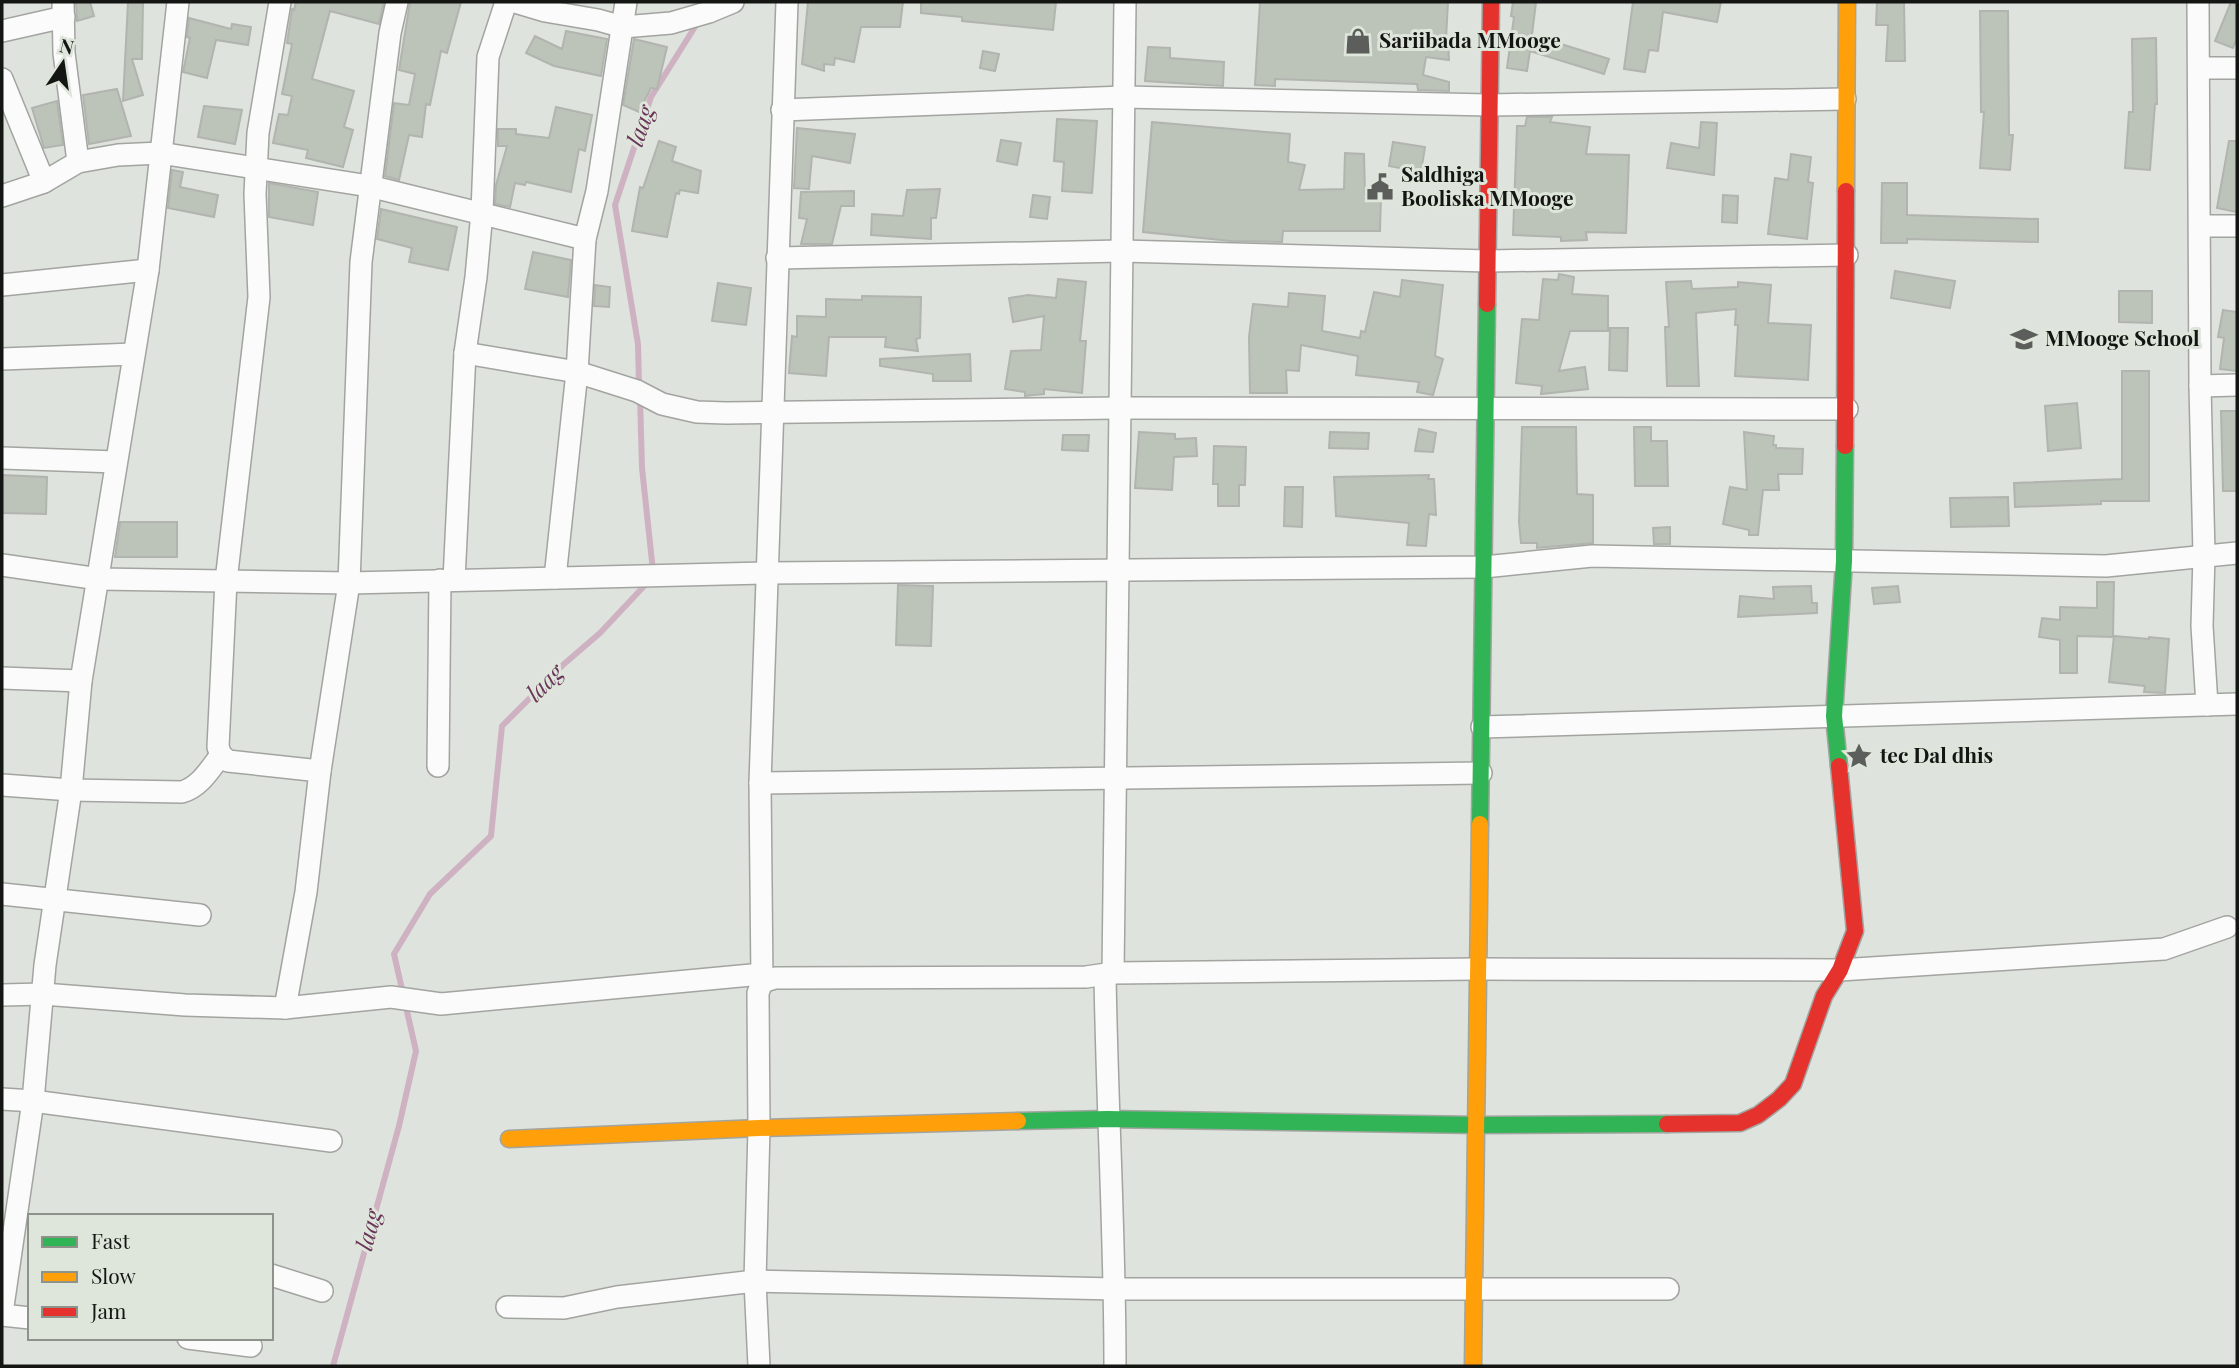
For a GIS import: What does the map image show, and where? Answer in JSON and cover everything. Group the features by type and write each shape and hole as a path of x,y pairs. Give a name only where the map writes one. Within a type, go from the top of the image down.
{"street":[{"path":"28,1318 2,1314 33,1101 54,899 71,790 81,681 148,270 178,2"},
{"path":"280,2 258,133 255,194 259,297 226,581 218,747 221,755 228,761 320,771"},
{"path":"285,1008 306,892 320,771 349,583 361,262 390,33 397,2"},
{"path":"438,766 447,580 465,354 482,212 488,57 506,2"},
{"path":"514,2 623,27 671,23 733,2"},
{"path":"555,578 578,372 585,239 597,191 626,2"},
{"path":"759,1366 755,1281 759,1128 758,993 762,978 760,783 787,2"},
{"path":"1115,1366 1115,1289 1107,1119 1115,778 1125,2"},
{"path":"1473,1366 1491,2"},
{"path":"509,1139 759,1128 1107,1119 1477,1125 1740,1123 1769,1107 1793,1084 1825,996 1840,970 1855,931 1834,716 1844,561 1847,409 1847,2"},
{"path":"2198,2 2200,386 2204,555 2202,626 2207,705"},
{"path":"2,32 64,9 64,53 78,162"},
{"path":"2199,68 2237,68"},
{"path":"2,79 44,182"},
{"path":"782,110 1124,97 1489,105 1845,99"},
{"path":"2,196 44,182 78,162 118,155 160,153 369,186 585,239"},
{"path":"2200,226 2237,226"},
{"path":"777,258 1122,251 1488,261 1847,255"},
{"path":"2,285 148,270"},
{"path":"2,359 134,354"},
{"path":"465,354 578,372 637,391 662,404 698,412 1120,408 1847,409"},
{"path":"2200,386 2237,385"},
{"path":"2,458 116,462"},
{"path":"2,565 99,579 349,583 767,573 1484,567 1592,556 2106,566 2237,553"},
{"path":"2,678 81,681"},
{"path":"1482,727 2237,704"},
{"path":"2,785 71,790 182,792 191,790 199,783 221,755"},
{"path":"760,783 1481,773"},
{"path":"2,894 200,915"},
{"path":"2,995 43,994 186,1005 285,1008 391,997 441,1004 762,978 1086,977 1109,974 1478,970 1840,970 2164,949 2227,927"},
{"path":"2,1099 331,1141"},
{"path":"273,1276 323,1291"},
{"path":"507,1307 564,1308 617,1297 755,1281 1115,1289 1668,1289"},
{"path":"204,1340 251,1346"}],"building":[{"path":"76,2 90,2 94,16 77,21"},
{"path":"128,2 143,2 142,59 132,59 143,95 123,101"},
{"path":"296,2 384,2 379,24 330,11 312,79 354,91 344,127 353,130 343,167 306,158 308,150 273,143 279,114 288,115 292,96 282,94 292,44 287,43 292,9 294,10"},
{"path":"410,2 461,2 447,53 441,51 430,105 426,104 422,137 409,135 399,180 385,176 394,103 409,105 415,74 399,70"},
{"path":"808,2 903,2 900,27 861,27 854,62 835,58 834,65 824,64 824,71 802,64"},
{"path":"921,2 1056,2 1053,30 962,21 962,17 921,13"},
{"name":"Sariibada MMooge","path":"1260,2 1448,2 1446,39 1449,60 1426,57 1423,75 1449,82 1449,91 1418,90 1417,84 1275,79 1275,86 1255,85"},
{"path":"1513,2 1536,2 1532,35 1609,59 1604,74 1530,51 1527,71 1507,68 1514,17 1511,16"},
{"path":"1633,2 1721,2 1717,22 1663,12 1658,51 1649,50 1645,72 1624,69"},
{"path":"1877,2 1904,2 1905,61 1886,61 1888,25 1876,25"},
{"path":"2231,2 2237,2 2237,38 2233,48 2215,41"},
{"path":"1980,11 2008,11 2009,135 2013,135 2010,170 1980,168 1984,112 1981,112"},
{"path":"189,18 231,29 232,24 251,27 248,45 216,40 207,78 183,72 190,38 187,37"},
{"path":"566,31 607,39 601,76 554,66 526,53 535,36 562,49"},
{"path":"2156,38 2157,104 2150,170 2125,168 2129,112 2133,112 2132,39"},
{"path":"634,39 667,47 657,89 651,88 639,112 623,105"},
{"path":"1148,47 1170,48 1170,58 1224,62 1223,86 1145,81"},
{"path":"983,51 999,54 995,71 980,68"},
{"path":"117,89 131,136 89,144 83,95"},
{"path":"57,101 63,145 44,148 32,108"},
{"path":"204,106 242,110 235,144 198,137"},
{"path":"556,107 592,115 585,151 579,149 571,192 526,182 525,185 515,183 510,207 495,204 496,185 507,146 498,146 498,129 516,129 516,134 549,138"},
{"path":"1527,117 1552,117 1550,122 1590,127 1586,154 1629,155 1626,233 1586,232 1587,240 1561,241 1561,237 1513,235 1517,126 1525,126"},
{"path":"1057,119 1097,121 1092,193 1062,191 1064,162 1054,161"},
{"path":"1152,122 1290,134 1288,162 1305,165 1299,190 1344,189 1345,153 1364,154 1365,195 1381,196 1380,231 1283,231 1282,242 1231,241 1143,232"},
{"path":"1701,122 1717,123 1714,175 1667,168 1671,143 1699,148"},
{"path":"797,128 855,134 850,163 812,156 809,189 794,188"},
{"path":"1001,140 1021,143 1017,165 997,161"},
{"path":"659,141 676,147 672,161 701,171 698,193 680,190 679,194 676,193 667,237 632,231 640,187 643,188"},
{"path":"2229,141 2237,141 2237,212 2217,208"},
{"path":"1393,142 1425,147 1421,172 1389,166"},
{"path":"1791,154 1811,157 1808,182 1813,183 1807,239 1768,234 1775,178 1788,180"},
{"path":"172,170 183,172 180,187 218,195 214,217 168,208"},
{"path":"269,183 318,192 313,225 269,217"},
{"path":"1882,183 1907,183 1907,215 2038,219 2038,242 1907,239 1907,243 1881,243"},
{"path":"940,189 936,218 931,218 931,239 871,235 872,214 903,216 907,190"},
{"path":"854,191 854,206 841,206 832,244 801,244 807,219 799,218 801,192"},
{"path":"1033,195 1050,197 1047,219 1030,217"},
{"path":"1723,195 1738,196 1737,223 1722,222"},
{"path":"381,209 457,227 448,270 409,262 412,248 377,239"},
{"path":"533,252 571,260 568,297 525,289"},
{"path":"1895,271 1955,281 1950,308 1891,298"},
{"path":"1559,274 1574,277 1572,294 1608,296 1608,331 1570,331 1559,371 1585,367 1588,389 1541,394 1542,386 1516,383 1522,319 1539,320 1543,279 1558,280"},
{"path":"1058,279 1086,282 1080,341 1086,341 1082,393 1044,389 1044,394 1025,396 1025,392 1005,389 1011,351 1041,350 1044,316 1013,322 1009,298 1028,295 1056,298"},
{"path":"1402,280 1443,285 1435,356 1443,359 1433,395 1417,392 1419,382 1356,375 1358,356 1301,345 1299,371 1286,370 1287,393 1250,393 1249,337 1253,304 1288,307 1289,293 1325,296 1322,331 1360,338 1361,331 1365,332 1374,292 1400,297"},
{"path":"1691,281 1692,289 1738,287 1738,282 1771,285 1768,323 1811,325 1808,380 1735,376 1738,325 1735,325 1736,309 1696,313 1699,386 1667,386 1665,327 1669,327 1666,282"},
{"path":"718,283 751,288 746,325 712,321"},
{"path":"595,285 610,287 609,307 594,306"},
{"path":"2119,291 2152,291 2152,323 2119,322"},
{"path":"862,296 921,297 920,338 916,339 918,351 885,347 886,337 829,337 826,376 789,373 792,336 797,337 797,316 826,317 826,299 862,300"},
{"path":"2223,310 2237,312 2237,371 2220,369 2224,338 2218,337"},
{"path":"1610,328 1628,328 1627,371 1609,370"},
{"path":"970,354 971,381 933,381 933,374 880,366 880,359"},
{"path":"2122,371 2149,371 2149,501 2101,501 2101,504 2015,507 2014,483 2122,479"},
{"path":"2077,403 2081,448 2048,451 2045,406"},
{"path":"2221,411 2237,411 2237,491 2223,491"},
{"path":"1522,427 1576,427 1577,494 1593,495 1593,543 1537,548 1537,543 1521,543 1519,522"},
{"path":"1634,427 1651,427 1651,441 1667,441 1668,486 1635,486"},
{"path":"1419,429 1436,433 1433,452 1415,451"},
{"path":"1139,432 1175,434 1175,439 1196,438 1197,456 1174,457 1172,490 1135,488"},
{"path":"1330,432 1369,433 1368,449 1329,448"},
{"path":"1744,432 1774,436 1773,445 1776,445 1776,448 1803,449 1802,474 1778,474 1779,490 1763,490 1758,535 1749,535 1749,530 1723,524 1730,487 1747,490"},
{"path":"1063,435 1089,435 1088,451 1062,450"},
{"path":"1214,446 1246,447 1245,485 1239,485 1239,506 1218,506 1218,484 1213,484"},
{"path":"2,475 47,477 46,514 2,513"},
{"path":"1429,475 1428,479 1434,479 1436,515 1429,514 1426,546 1407,545 1409,523 1336,516 1334,477"},
{"path":"1285,487 1303,487 1302,527 1284,526"},
{"path":"2008,497 2009,526 1951,527 1950,498"},
{"path":"120,522 177,522 177,557 115,557"},
{"path":"1670,527 1670,544 1654,544 1653,528"},
{"path":"2097,582 2114,582 2113,637 2077,636 2077,673 2060,673 2060,640 2039,637 2042,618 2060,620 2060,607 2097,608"},
{"path":"898,585 933,586 931,646 896,645"},
{"path":"1811,586 1812,603 1817,603 1817,613 1738,617 1740,596 1774,599 1773,587"},
{"path":"1898,586 1900,602 1874,604 1872,588"},
{"path":"2114,636 2169,639 2165,693 2144,692 2145,686 2109,682"}],"waterway":[{"name":"laag","path":"639,386 638,344 615,205 651,97 698,22"},
{"name":"laag","path":"640,397 642,468 653,571"},
{"name":"laag","path":"333,1366 399,1126 416,1051 394,954 430,894 491,836 502,726 564,664 600,633 647,583"}],"traffic: fast":[{"path":"1480,824 1487,304"},
{"path":"1839,766 1834,716 1844,561 1845,446"},
{"path":"1018,1121 1107,1119 1477,1125 1667,1124"}],"traffic: slow":[{"path":"1846,191 1847,2"},
{"path":"1473,1366 1480,824"},
{"path":"509,1139 759,1128 1018,1121"}],"traffic: jam":[{"path":"1487,304 1491,2"},
{"path":"1845,446 1846,191"},
{"path":"1667,1124 1740,1123 1758,1115 1793,1084 1824,996 1840,970 1855,931 1839,766"}],"place":[{"name":"Sariibada MMooge","path":"1358,41"},
{"name":"Saldhiga Booliska MMooge","path":"1380,187"},
{"name":"MMooge School","path":"2024,339"},
{"name":"tec Dal dhis","path":"1859,756"}]}
